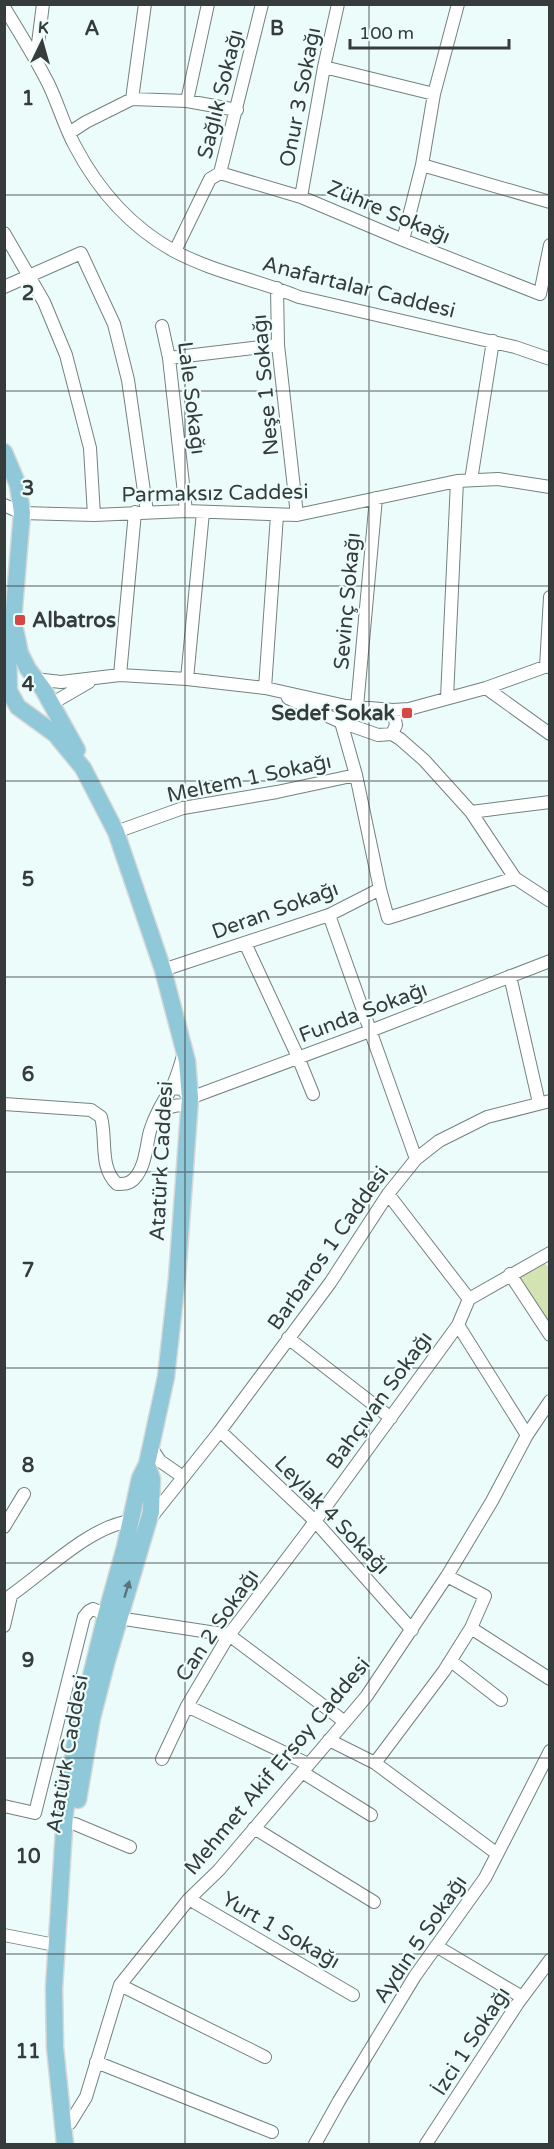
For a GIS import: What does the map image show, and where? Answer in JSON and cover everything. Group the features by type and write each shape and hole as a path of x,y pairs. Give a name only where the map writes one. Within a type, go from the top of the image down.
{"main road":[{"path":"4,452 18,485 22,513 13,620 8,649 7,690 18,707 55,734 83,768"},
{"path":"13,620 20,653 51,704 80,757 83,768"},
{"path":"7,690 24,681 35,679"},
{"path":"28,715 43,714 49,710 51,704"},
{"name":"Atatürk Caddesi","path":"73,2145 66,2124 55,2047 55,1945 65,1813 76,1737 140,1521 140,1478 147,1464 166,1377 177,1278 190,1102 184,1051 163,970 116,832 83,768"},
{"name":"Atatürk Caddesi","path":"63,2106 62,1995 75,1824 92,1718 112,1616"},
{"name":"Atatürk Caddesi","path":"65,2145 66,2124"}],"street":[{"path":"36,59 43,4"},
{"path":"132,99 145,4"},
{"path":"187,101 208,4"},
{"name":"Sağlık Sokağı","path":"175,251 210,179 220,173 262,4"},
{"name":"Onur 3 Sokağı","path":"301,197 324,67 338,4"},
{"path":"403,240 422,165 434,94 458,4"},
{"name":"Anafartalar Caddesi","path":"4,7 36,59 69,133 94,178 117,207 145,232 175,251 219,270 299,297 493,341 549,359"},
{"path":"324,67 434,94"},
{"path":"69,133 132,99 187,101 237,110"},
{"path":"422,165 549,202"},
{"name":"Zühre Sokağı","path":"220,173 301,197 540,294 549,245"},
{"path":"4,233 44,302 66,355 90,448 93,515"},
{"path":"4,287 81,253 114,324 129,380 141,512 120,675"},
{"name":"Neşe 1 Sokağı","path":"277,288 278,345 297,515"},
{"name":"Lale Sokağı","path":"162,326 169,358 186,512"},
{"path":"471,480 493,341"},
{"path":"169,358 278,345"},
{"name":"Parmaksız Caddesi","path":"22,513 93,515 203,512 297,515 456,481 498,479 549,488"},
{"path":"447,698 456,481"},
{"name":"Sevinç Sokağı","path":"341,722 351,706 376,498"},
{"path":"4,505 22,513"},
{"path":"187,679 203,512"},
{"path":"265,688 277,515"},
{"path":"35,679 61,682 120,675 187,679 265,688 372,709 393,711 409,709 486,688 548,666 549,597"},
{"path":"51,704 95,679"},
{"path":"265,688 341,722 370,732 392,734 424,760 471,813 515,878 549,901"},
{"path":"486,688 549,734"},
{"path":"370,732 368,718 372,709"},
{"path":"392,734 396,725 393,711"},
{"path":"341,722 356,775 388,918 515,878"},
{"name":"Meltem 1 Sokağı","path":"116,832 183,808 277,792 356,775"},
{"path":"471,813 549,802"},
{"name":"Deran Sokağı","path":"163,970 329,915 381,889"},
{"path":"329,915 416,1159"},
{"path":"245,943 313,1094"},
{"name":"Funda Sokağı","path":"156,1117 169,1107 190,1102 298,1057 549,961"},
{"path":"510,976 544,1102"},
{"path":"4,1104 92,1110 102,1117 107,1169 117,1184 126,1184 133,1181 139,1172 151,1130 172,1088 184,1051"},
{"path":"172,1088 182,1089 190,1102"},
{"name":"Barbaros 1 Caddesi","path":"140,1521 183,1477 220,1431 330,1283 388,1194 416,1159 439,1141 487,1117 544,1102"},
{"path":"388,1194 469,1299 549,1253"},
{"path":"510,1274 549,1335"},
{"name":"Bahçıvan Sokağı","path":"315,1521 458,1325 469,1299"},
{"path":"458,1325 527,1435"},
{"path":"288,1338 391,1418"},
{"name":"Mehmet Akif Ersoy Caddesi","path":"66,2124 86,2097 120,1985 189,1899 219,1870 366,1697 447,1576 492,1501 527,1435 549,1401"},
{"name":"Leylak 4 Sokağı","path":"220,1431 315,1521 412,1630"},
{"path":"150,1446 155,1455 168,1468 183,1477"},
{"path":"147,1464 168,1468"},
{"path":"4,1527 24,1494"},
{"path":"4,1626 8,1598 91,1536 114,1525 140,1521"},
{"name":"Can 2 Sokağı","path":"162,1759 187,1706 229,1635 315,1521"},
{"path":"375,1763 451,1661 471,1628 485,1596 447,1576"},
{"path":"4,1806 35,1813 84,1617 93,1609 112,1616 229,1635 345,1722"},
{"path":"471,1628 549,1678"},
{"path":"451,1661 501,1700"},
{"path":"187,1706 305,1768 371,1815"},
{"path":"329,1740 375,1763 496,1853"},
{"name":"Aydın 5 Sokağı","path":"315,2145 415,1976 484,1878 549,1751"},
{"path":"75,1824 130,1847"},
{"path":"254,1828 375,1902"},
{"name":"Yurt 1 Sokağı","path":"189,1899 353,1995"},
{"path":"4,1935 55,1945"},
{"path":"436,1946 522,1997"},
{"name":"İzci 1 Sokağı","path":"426,2145 522,1997 549,1960"},
{"path":"120,1985 265,2057"},
{"path":"96,2062 272,2132"},
{"path":"63,2106 86,2097"}],"green space":[{"path":"544,1263 550,1268 549,1325 519,1278"}],"place":[{"name":"Albatros","path":"20,620"},
{"name":"Sedef Sokak","path":"407,713"}]}
